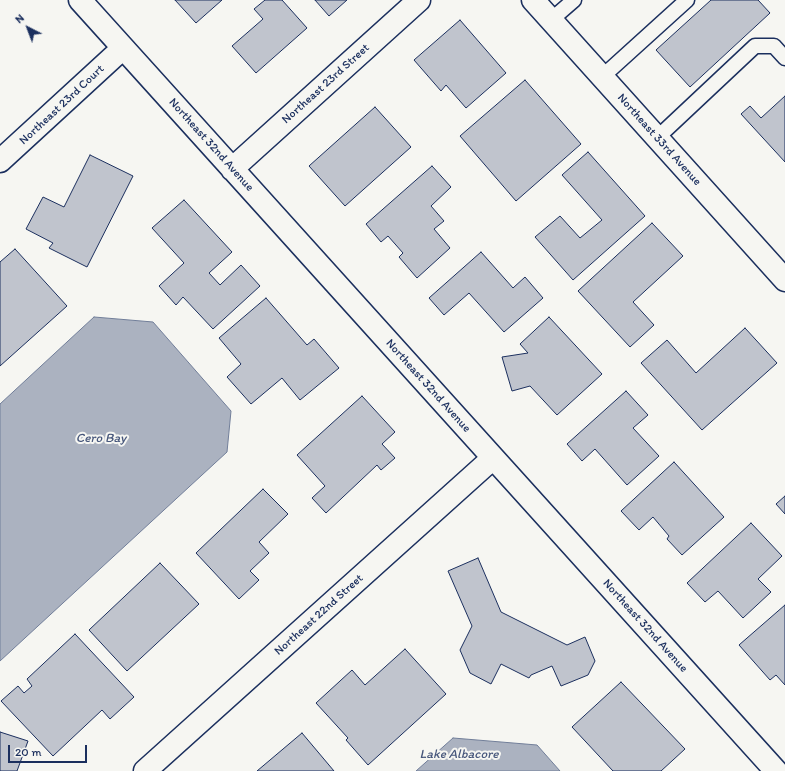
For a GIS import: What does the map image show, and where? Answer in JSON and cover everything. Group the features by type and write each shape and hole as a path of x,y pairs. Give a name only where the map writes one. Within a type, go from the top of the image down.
{"street":[{"name":"Northeast 32nd Avenue","path":"80,0 776,771"},
{"name":"Northeast 23rd Street","path":"232,169 419,0"},
{"name":"Northeast 33rd Avenue","path":"533,0 785,280"},
{"name":"Northeast 23rd Court","path":"0,161 123,48"},
{"name":"Northeast 22nd Street","path":"145,771 494,458"}],"lane":[{"path":"551,20 574,0"},
{"path":"602,77 686,0"},
{"path":"657,138 756,46 774,46 785,58"}],"water":[{"name":"Cero Bay","path":"94,317 153,322 231,411 227,452 0,661 0,404"},
{"name":"Lake Albacore","path":"453,738 537,745 560,771 416,771"}],"building":[{"path":"175,0 222,0 196,23"},
{"path":"265,0 282,0 307,28 256,73 232,46 263,19 254,9"},
{"path":"315,0 347,0 329,16"},
{"path":"711,0 758,0 770,13 690,87 656,50"},
{"path":"460,20 506,73 466,108 446,85 441,91 414,60"},
{"path":"525,80 581,144 516,201 460,136"},
{"path":"785,96 785,162 741,114 750,106 761,118"},
{"path":"375,107 411,147 345,206 309,166"},
{"path":"588,152 645,216 573,280 535,237 560,216 580,238 602,220 562,175"},
{"path":"90,155 133,176 87,267 49,248 53,243 26,229 43,197 64,207"},
{"path":"432,166 451,187 431,206 444,221 434,229 450,248 417,278 399,257 403,253 388,236 381,242 366,224"},
{"path":"184,200 232,252 209,273 220,285 241,265 260,286 213,329 183,297 176,305 159,286 184,263 152,228"},
{"path":"652,223 683,256 633,302 654,325 630,347 578,291"},
{"path":"15,249 67,306 0,366 0,262"},
{"path":"481,252 513,288 525,277 543,298 504,332 469,293 444,315 429,298"},
{"path":"266,298 307,345 314,339 339,368 300,400 282,378 251,404 227,377 241,364 219,338"},
{"path":"549,317 602,374 557,415 530,386 512,391 502,357 528,353 520,344"},
{"path":"745,328 777,363 702,430 641,363 667,340 696,373"},
{"path":"626,391 648,415 633,428 659,456 627,485 595,449 582,461 567,444"},
{"path":"362,396 395,432 382,444 395,458 381,470 377,465 326,513 312,498 325,486 297,455"},
{"path":"674,462 724,517 682,555 667,539 669,536 653,517 639,530 621,511"},
{"path":"263,489 288,514 259,542 269,553 250,571 259,580 239,599 196,553"},
{"path":"785,496 785,514 776,504"},
{"path":"751,523 782,556 758,579 771,592 743,618 718,591 705,602 687,583"},
{"path":"478,558 501,612 567,645 585,637 595,661 588,675 561,686 552,666 531,675 529,678 501,664 491,684 470,673 460,650 472,626 448,571"},
{"path":"160,563 199,604 127,671 89,630"},
{"path":"785,605 785,685 776,675 770,680 739,645"},
{"path":"75,634 134,697 110,719 102,710 53,756 1,701 18,686 24,693 32,686 27,679"},
{"path":"405,649 446,694 368,765 346,740 348,738 316,703 352,670 365,685"},
{"path":"621,682 685,749 661,771 613,771 572,727"},
{"path":"0,732 28,741 17,771 0,771"},
{"path":"302,733 334,771 257,771"}]}
